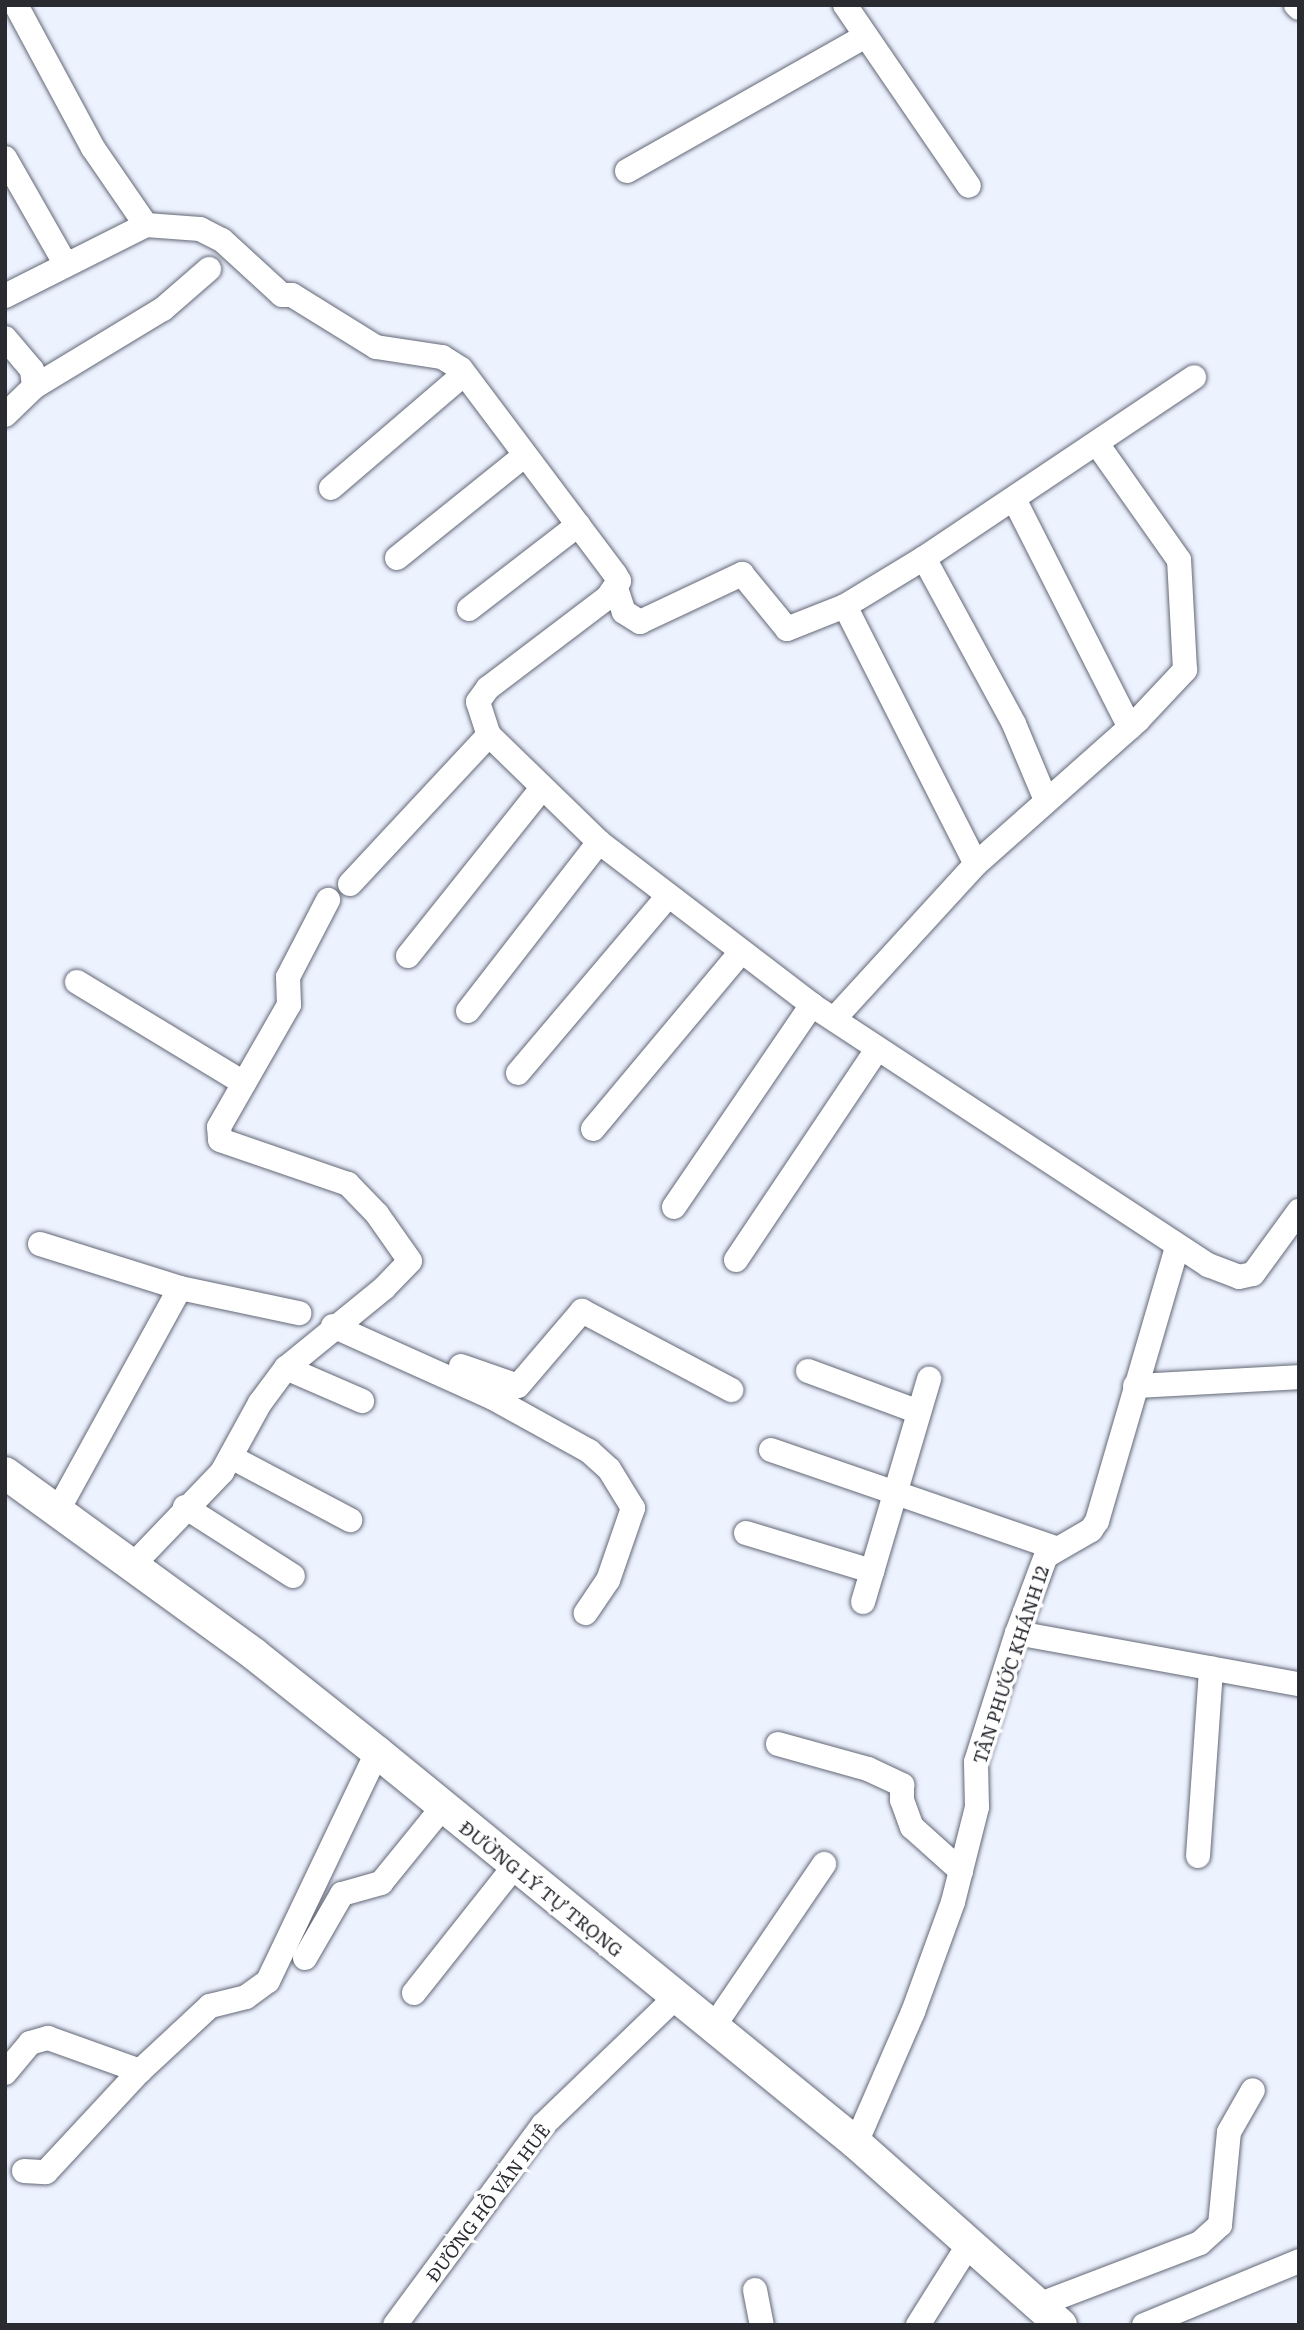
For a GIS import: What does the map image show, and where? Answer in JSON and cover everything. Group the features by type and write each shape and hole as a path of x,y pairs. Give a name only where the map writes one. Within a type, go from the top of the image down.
{"main road":[{"name":"ĐƯỜNG LÝ TỰ TRỌNG","path":"5,1473 58,1510 377,1752 514,1867 856,2143 1049,2315"}],"street":[{"path":"845,5 969,186"},
{"path":"15,18 93,148 146,225"},
{"path":"627,171 866,36"},
{"path":"5,158 66,265"},
{"path":"5,296 146,225 200,229 222,240 282,295 292,295 376,347 442,357 464,374 619,581 616,588 488,688 478,702 489,736 598,842 741,952 877,1049 1136,1214 1177,1248 1239,1277 1253,1274 1299,1211"},
{"path":"5,415 34,387 163,309 209,269"},
{"path":"5,338 32,370 34,387"},
{"path":"331,488 464,374"},
{"path":"616,588 624,612 639,622 743,574 787,629 845,606 924,558 1015,501 1194,377"},
{"path":"834,1019 976,864 1130,728 1185,670 1184,587 1179,560 1098,445"},
{"path":"397,558 525,455"},
{"path":"1015,501 1130,728"},
{"path":"469,609 578,525"},
{"path":"924,558 1014,724 1046,800"},
{"path":"845,606 976,864"},
{"path":"350,884 489,736"},
{"path":"408,956 542,788"},
{"path":"468,1011 598,842"},
{"path":"519,1073 668,896"},
{"path":"132,1566 231,1457 260,1403 286,1368 339,1320 384,1288 410,1261 377,1214 348,1184 220,1140 219,1127 289,1005 288,977 328,900"},
{"path":"593,1129 741,952"},
{"path":"77,982 244,1083"},
{"path":"674,1207 812,1004"},
{"path":"736,1260 877,1049"},
{"path":"40,1244 180,1288 299,1313"},
{"name":"TÂN PHƯỚC KHÁNH 12","path":"856,2143 913,2012 961,1871 977,1807 976,1762 1017,1633 1046,1556 1091,1530 1097,1521 1177,1248"},
{"path":"58,1510 180,1288"},
{"path":"339,1320 518,1386 582,1311 731,1390"},
{"path":"339,1320 493,1398 589,1451 609,1469 633,1508 608,1580 586,1613"},
{"path":"286,1368 362,1401"},
{"path":"808,1371 919,1412"},
{"path":"1135,1387 1299,1377"},
{"path":"863,1602 929,1379"},
{"path":"771,1450 896,1490 1056,1548"},
{"path":"231,1457 350,1520"},
{"path":"186,1507 293,1576"},
{"path":"746,1533 872,1571"},
{"path":"1017,1633 1299,1684"},
{"path":"1198,1856 1211,1668"},
{"path":"778,1744 868,1769 902,1785 902,1800 912,1827 961,1871"},
{"path":"24,2171 46,2172 140,2071 210,2006 246,1997 268,1981 377,1752"},
{"path":"304,1958 342,1894 382,1883 442,1808"},
{"path":"714,2026 824,1864"},
{"path":"414,1993 514,1867"},
{"name":"ĐƯỜNG HỒ VĂN HUÊ","path":"396,2325 543,2125 676,1997"},
{"path":"5,2073 30,2043 48,2038 140,2071"},
{"path":"1049,2315 1200,2243 1220,2225 1229,2132 1253,2090"},
{"path":"918,2325 969,2244"},
{"path":"1144,2325 1299,2261"},
{"path":"755,2290 762,2325"}]}
